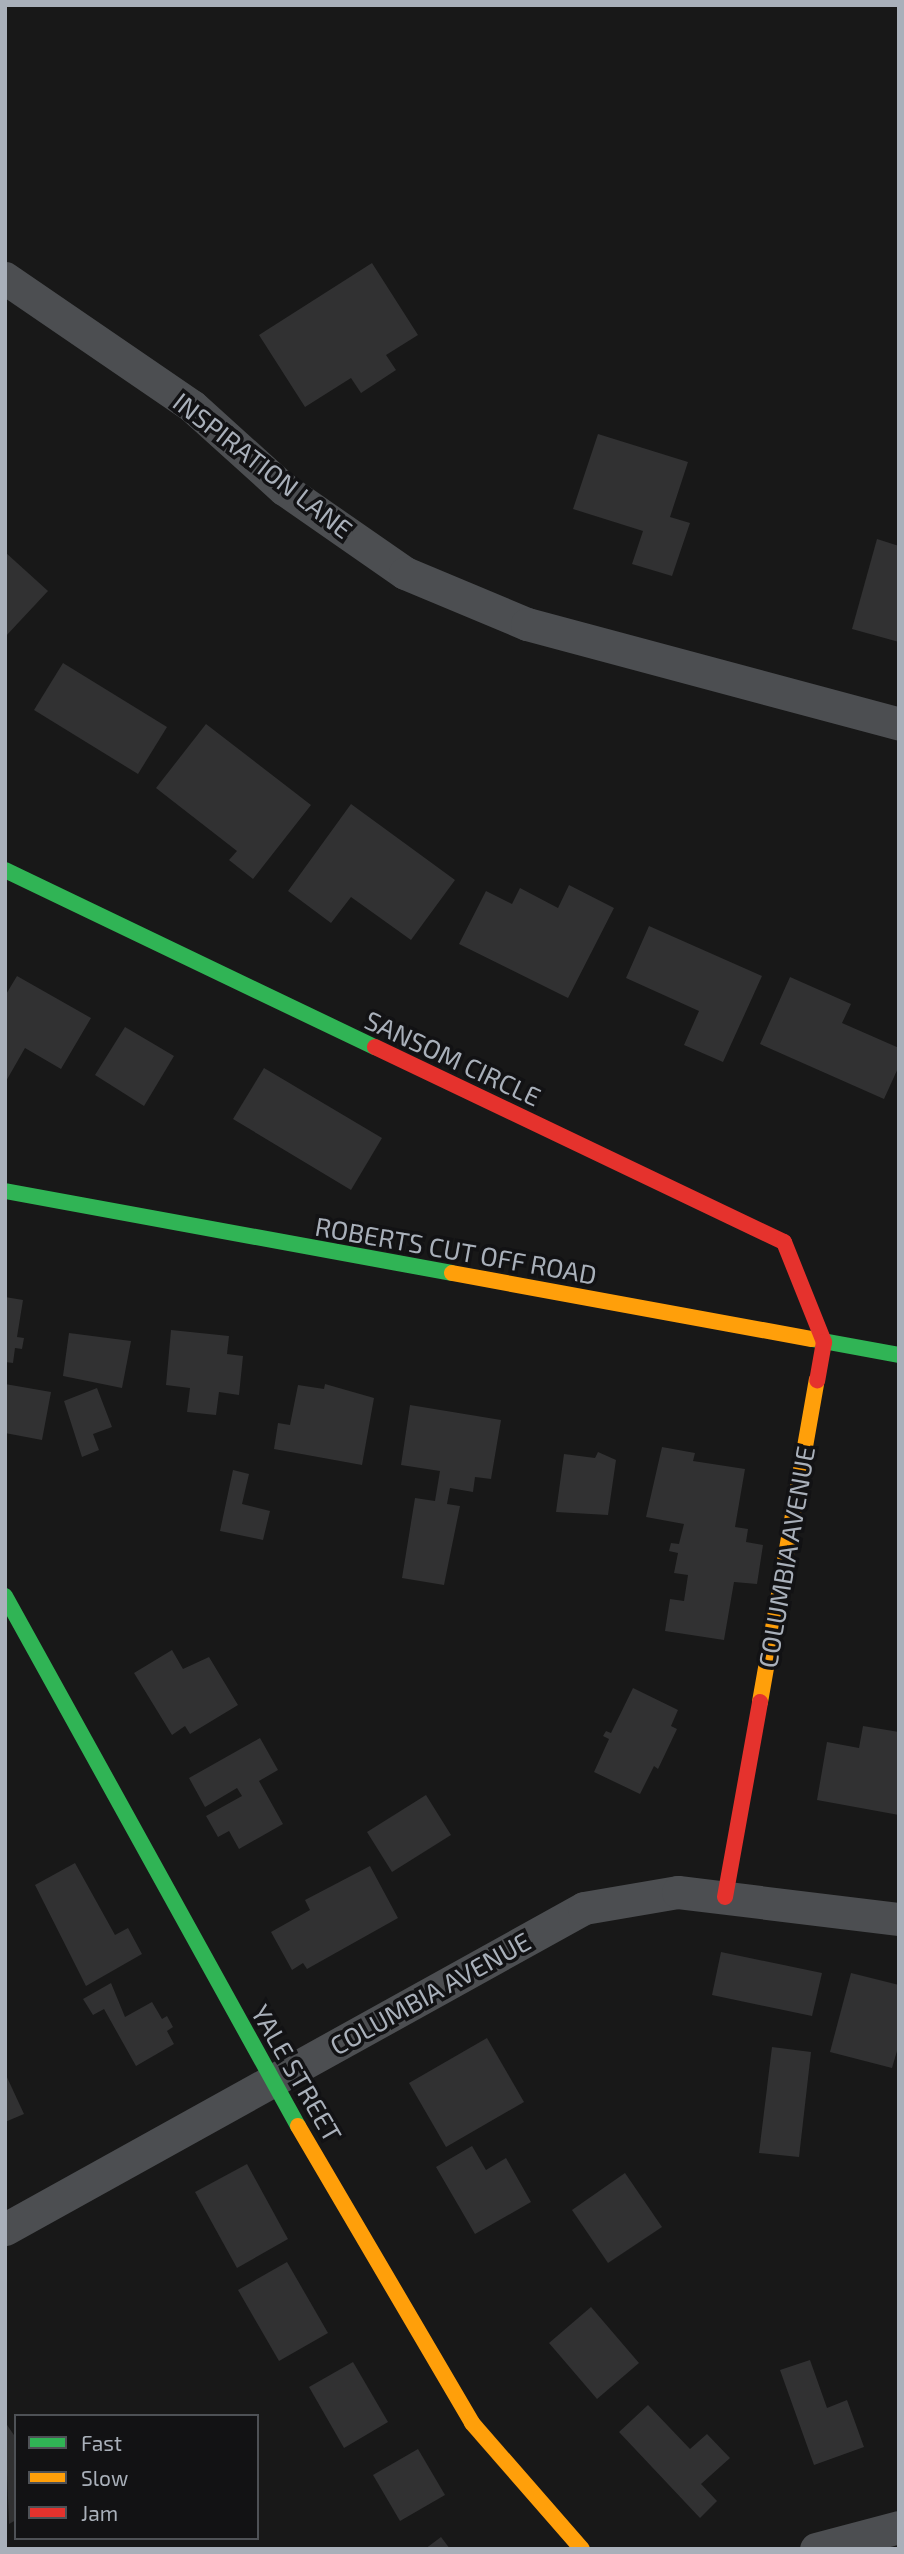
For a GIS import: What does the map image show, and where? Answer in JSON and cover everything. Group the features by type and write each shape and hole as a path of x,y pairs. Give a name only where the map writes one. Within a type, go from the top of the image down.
{"street":[{"name":"INSPIRATION LANE","path":"5,278 192,406 284,489 405,573 527,624 899,724"},
{"name":"SANSOM CIRCLE","path":"5,870 784,1242 824,1342"},
{"name":"ROBERTS CUT OFF ROAD","path":"5,1191 899,1355"},
{"name":"COLUMBIA AVENUE","path":"5,2229 584,1908 648,1894 738,1898 824,1342"},
{"name":"YALE STREET","path":"5,1596 272,2081 472,2423 582,2549"},
{"path":"738,1898 899,1919"},
{"path":"816,2549 899,2527"}],"building":[{"path":"372,263 418,335 386,355 396,370 361,393 351,378 305,407 259,335"},
{"path":"598,434 688,462 670,517 690,523 672,576 632,564 643,531 573,509"},
{"path":"877,539 899,546 899,642 852,629"},
{"path":"5,552 48,591 5,637"},
{"path":"63,663 167,727 138,774 34,710"},
{"path":"206,724 311,805 253,879 229,860 237,851 156,788"},
{"path":"351,804 455,880 411,940 351,897 331,923 288,891"},
{"path":"569,885 614,908 568,998 459,944 486,891 512,904 520,888 558,908"},
{"path":"649,926 762,976 723,1062 684,1045 699,1011 626,978"},
{"path":"17,976 91,1018 61,1069 25,1048 5,1083 5,996"},
{"path":"790,977 851,1004 842,1023 899,1048 899,1066 884,1099 760,1044"},
{"path":"125,1027 174,1056 144,1106 95,1075"},
{"path":"264,1068 382,1138 351,1190 233,1119"},
{"path":"5,1297 23,1300 17,1337 24,1338 22,1349 15,1348 13,1363 5,1362"},
{"path":"171,1330 229,1336 227,1354 243,1356 239,1395 219,1392 216,1415 187,1412 190,1388 166,1385"},
{"path":"69,1333 131,1341 122,1388 63,1376"},
{"path":"5,1384 51,1392 42,1440 5,1433"},
{"path":"325,1384 374,1398 362,1465 274,1449 278,1423 290,1425 298,1385 324,1389"},
{"path":"97,1388 112,1427 93,1434 99,1450 82,1457 64,1401"},
{"path":"410,1405 501,1420 491,1479 475,1477 473,1492 450,1488 447,1504 460,1506 444,1585 402,1578 415,1498 435,1501 440,1471 401,1465"},
{"path":"662,1447 695,1453 693,1461 745,1469 735,1527 748,1529 746,1542 763,1545 757,1584 734,1582 724,1640 665,1631 670,1599 684,1601 688,1575 674,1573 678,1553 669,1551 671,1543 679,1544 684,1524 646,1517"},
{"path":"598,1452 616,1460 608,1515 556,1512 564,1454 595,1458"},
{"path":"233,1470 249,1474 242,1504 270,1511 263,1540 220,1531"},
{"path":"172,1650 183,1669 209,1657 238,1705 190,1734 185,1726 172,1735 134,1673"},
{"path":"633,1688 678,1710 671,1726 677,1729 658,1769 654,1766 640,1794 594,1772 609,1739 603,1736 606,1731 611,1733"},
{"path":"863,1726 899,1732 899,1815 817,1800 827,1742 859,1748"},
{"path":"260,1738 278,1770 259,1781 283,1824 239,1849 229,1831 218,1837 206,1816 242,1796 237,1788 205,1807 189,1778"},
{"path":"426,1795 451,1835 392,1872 367,1832"},
{"path":"75,1863 115,1935 128,1928 142,1954 86,1986 35,1885"},
{"path":"370,1866 398,1918 307,1969 303,1963 292,1970 271,1932 310,1910 305,1900"},
{"path":"721,1952 822,1973 812,2016 712,1995"},
{"path":"851,1973 899,1985 899,2044 892,2068 830,2052"},
{"path":"111,1983 125,2017 152,2002 162,2019 167,2016 173,2027 167,2031 174,2044 136,2066 104,2009 93,2015 83,1999"},
{"path":"487,2038 524,2102 446,2147 409,2083"},
{"path":"772,2047 811,2052 799,2157 759,2153"},
{"path":"5,2073 24,2114 5,2122"},
{"path":"472,2146 486,2170 506,2158 531,2202 475,2234 436,2167"},
{"path":"247,2164 288,2239 237,2268 195,2192"},
{"path":"625,2173 662,2227 608,2263 572,2210"},
{"path":"287,2262 328,2333 279,2361 238,2290"},
{"path":"591,2307 639,2363 597,2399 549,2343"},
{"path":"810,2360 827,2408 847,2400 864,2447 814,2465 780,2370"},
{"path":"353,2362 388,2422 344,2448 309,2387"},
{"path":"648,2405 690,2449 707,2434 730,2458 701,2484 717,2501 700,2518 619,2432"},
{"path":"5,2422 14,2435 14,2521 9,2524"},
{"path":"418,2449 445,2495 400,2521 373,2475"},
{"path":"441,2537 450,2549 425,2549"}],"traffic: fast":[{"path":"5,870 375,1047"},
{"path":"5,1191 452,1273"},
{"path":"812,1339 899,1355"},
{"path":"5,1596 298,2126"}],"traffic: slow":[{"path":"452,1273 812,1339"},
{"path":"760,1702 817,1380"},
{"path":"298,2126 472,2423 582,2549"}],"traffic: jam":[{"path":"375,1047 784,1242 824,1342 817,1380"},
{"path":"725,1897 760,1702"}]}
